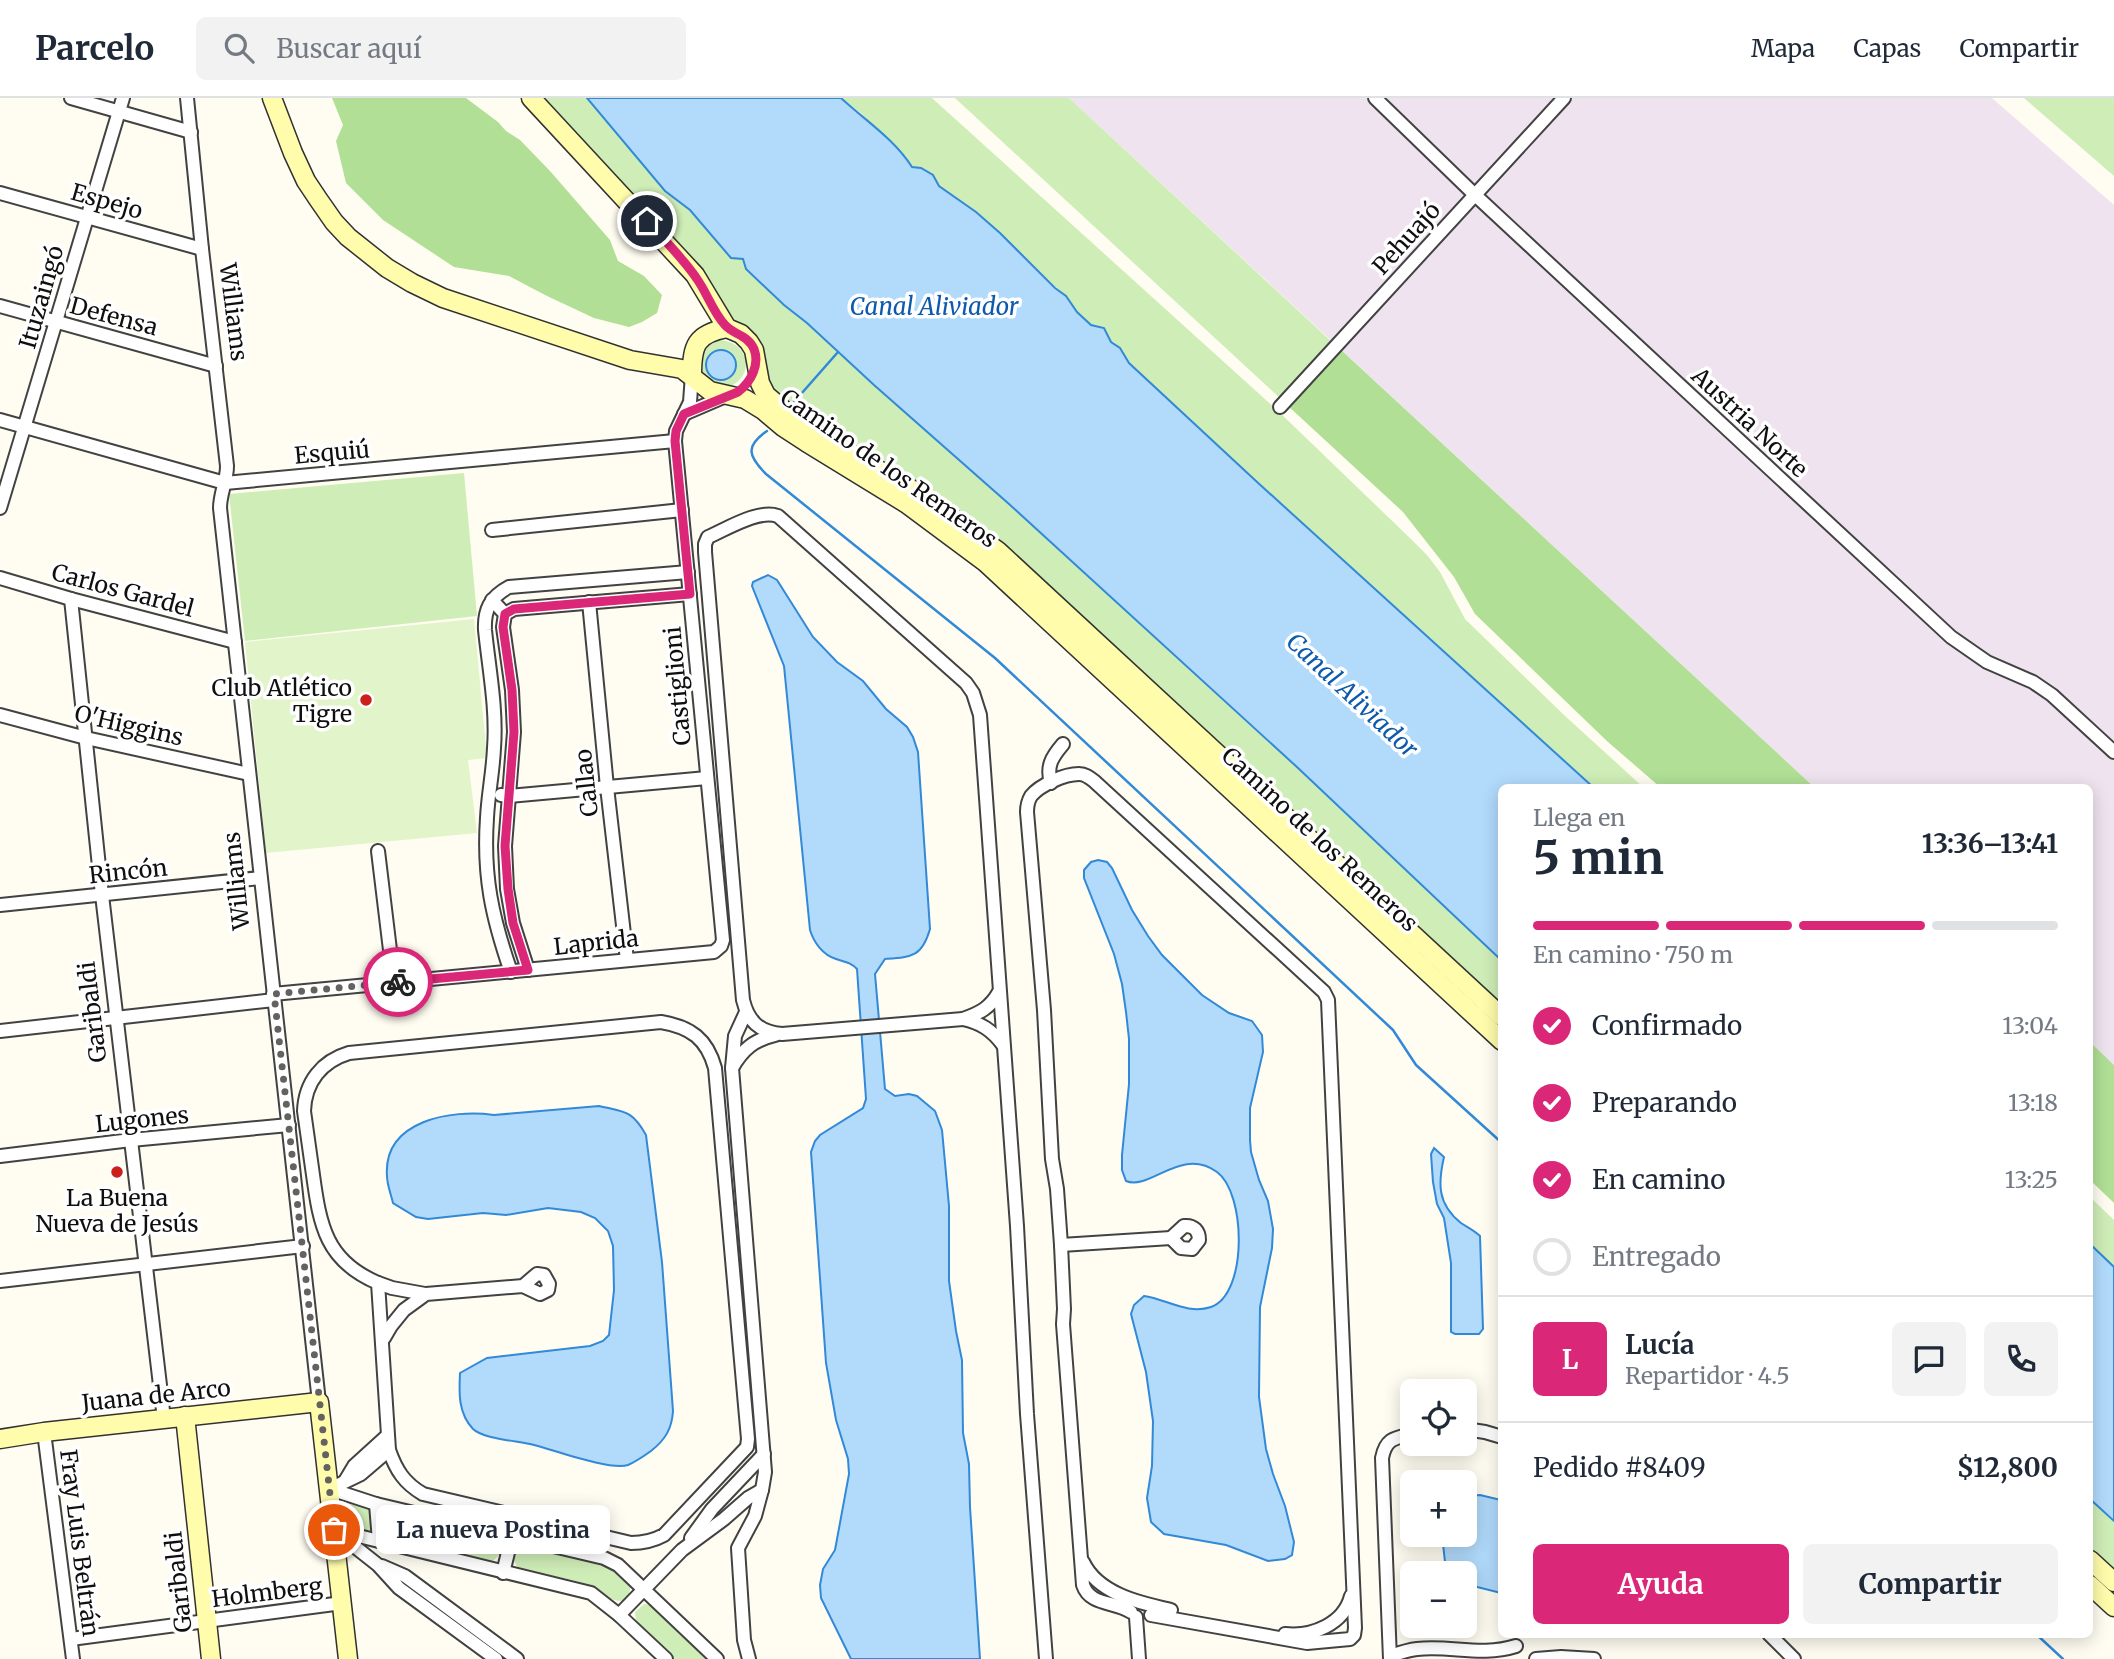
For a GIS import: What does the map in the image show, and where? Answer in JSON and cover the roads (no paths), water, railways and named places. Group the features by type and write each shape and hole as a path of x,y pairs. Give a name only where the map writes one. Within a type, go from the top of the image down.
{"main road":[{"name":"Camino de los Remeros","path":"272,98 293,153 318,200 348,237 387,268 412,284 443,298 630,360 682,369 710,391 745,399 799,437 907,504 985,562 1498,1037"},
{"name":"Camino de los Remeros","path":"531,98 695,275 727,328 741,334 749,342 754,350 760,383 766,395 786,413 916,492 998,551 1498,1013"},
{"path":"692,375 692,356 698,341 714,330 727,328"},
{"path":"726,396 745,386 751,378 756,361"},
{"name":"Juana de Arco","path":"0,1439 319,1402"},
{"name":"Williams","path":"319,1402 337,1485 334,1530 348,1659"},
{"name":"Garibaldi","path":"186,1416 211,1659"},
{"path":"2093,1563 2114,1582"},
{"path":"2093,1588 2114,1608"}],"street":[{"path":"71,98 191,132"},
{"name":"Ituzaingó","path":"0,508 123,98"},
{"name":"Williams","path":"187,98 228,466 220,508 319,1402"},
{"name":"Austria Norte","path":"1375,98 1474,194 1951,637 1987,662 2033,682 2052,695 2114,752"},
{"name":"Pehuajó","path":"1280,407 1563,98"},
{"name":"Espejo","path":"0,193 202,249"},
{"name":"Defensa","path":"0,306 216,366"},
{"name":"Castiglioni","path":"692,375 690,402 676,431 675,441 723,940 714,952"},
{"path":"684,414 726,396"},
{"name":"Esquiú","path":"0,420 225,483 675,441"},
{"path":"492,530 682,509"},
{"path":"782,1034 758,1026 746,1012 743,1000 705,544 708,537 760,514 770,513 778,516 799,534 966,683 973,693 980,715 1046,1659"},
{"path":"511,972 497,933 489,897 487,818 495,713 484,617 497,593 509,587 688,572"},
{"name":"Carlos Gardel","path":"0,578 235,642"},
{"path":"505,614 514,609 690,594"},
{"name":"Garibaldi","path":"71,599 102,895 164,1419"},
{"path":"492,600 505,614"},
{"name":"Callao","path":"589,602 626,960"},
{"path":"505,614 503,627 512,690 514,732 505,846 513,923 528,970"},
{"name":"O'Higgins","path":"0,715 86,738 249,774"},
{"path":"1051,783 1048,768 1050,761 1063,744"},
{"path":"1075,774 1082,774 1094,780 1324,992 1328,1000 1355,1628 1350,1639 1297,1642 1142,1611 1099,1582 1089,1573 1083,1562 1063,1324 1061,1245 1052,1159 1044,1010 1027,812 1029,799 1033,794 1051,783 1075,774"},
{"path":"490,792 509,796 707,778"},
{"path":"377,851 394,983"},
{"name":"Rincón","path":"0,905 260,878"},
{"name":"Laprida","path":"0,1031 117,1019 394,983 714,952"},
{"path":"732,1068 741,1053 755,1041 782,1034 963,1018 984,1011 999,991"},
{"path":"746,1012 735,1036 732,1068 765,1472 755,1516 738,1548 744,1640 749,1659"},
{"path":"963,1018 984,1026 995,1034 1003,1046"},
{"path":"378,1283 387,1436 395,1467 402,1478 423,1494 631,1543 654,1541 664,1535 743,1453 748,1439 715,1068 704,1043 688,1030 661,1022 349,1054 327,1063 311,1082 305,1097 304,1111 320,1221 336,1252 348,1266 378,1283 407,1292 426,1294 523,1286"},
{"name":"Lugones","path":"0,1156 289,1125"},
{"path":"1061,1245 1171,1238"},
{"path":"0,1281 303,1246"},
{"path":"383,1340 404,1310 426,1294"},
{"path":"1477,1431 1498,1436"},
{"name":"Fray Luis Beltrán","path":"44,1432 74,1659"},
{"path":"337,1485 387,1436"},
{"path":"1400,1438 1390,1441 1384,1447 1382,1458 1390,1658 1413,1649 1499,1652 1516,1646"},
{"path":"337,1485 361,1474 389,1450"},
{"path":"682,1550 712,1509 764,1454"},
{"path":"337,1485 376,1504 604,1558 618,1565 717,1659"},
{"path":"619,1615 682,1550 762,1490"},
{"path":"376,1504 379,1541"},
{"path":"334,1530 591,1593 666,1659"},
{"path":"334,1530 379,1565 400,1588 496,1659"},
{"path":"503,1573 512,1536"},
{"path":"379,1565 405,1576 517,1659"},
{"path":"1142,1611 1270,1632 1307,1633 1327,1627 1341,1615 1353,1587"},
{"name":"Holmberg","path":"71,1639 342,1603"},
{"path":"1139,1659 1142,1611"},
{"path":"1142,1611 1146,1659"},
{"path":"1773,1638 1794,1659"},
{"path":"1536,1659 1594,1659"}],"water":[{"name":"Canal Aliviador","path":"587,98 841,98 888,139 912,167 921,168 933,175 939,186 1000,233 1066,296 1077,312 1091,325 1104,328 1111,342 1120,348 1129,363 1590,784 1498,784 1498,957 1298,768 1009,504 784,305 746,269 743,259 731,258 690,210 665,191"},
{"path":"721,350 727,351 735,359 735,371 727,379 721,380 715,379 707,371 706,365 707,359 715,351"},
{"path":"768,575 777,580 813,637 837,662 863,681 886,709 907,727 918,752 930,929 923,945 915,954 885,959 875,974 885,1089 895,1096 917,1096 935,1111 942,1130 949,1206 949,1281 962,1360 963,1433 969,1464 980,1659 851,1659 821,1598 823,1569 835,1550 849,1474 826,1363 811,1152 820,1135 863,1108 866,1099 857,969 823,951 810,930 784,666 752,586 753,582"},
{"path":"1091,862 1107,862 1112,868 1132,910 1162,955 1202,995 1229,1013 1252,1021 1262,1035 1263,1052 1250,1108 1250,1140 1259,1180 1268,1201 1273,1229 1272,1248 1260,1307 1259,1397 1266,1449 1294,1542 1292,1555 1285,1559 1268,1561 1226,1545 1164,1534 1151,1522 1147,1498 1152,1466 1153,1421 1146,1372 1131,1314 1134,1305 1144,1296 1194,1309 1211,1307 1223,1298 1232,1283 1237,1264 1238,1221 1227,1183 1217,1172 1204,1165 1179,1166 1145,1180 1126,1181 1122,1170 1122,1155 1129,1084 1126,1012 1114,954 1084,878 1084,870"},
{"path":"599,1106 632,1116 646,1135 662,1262 673,1411 667,1434 660,1443 637,1461 620,1466 596,1463 478,1432 464,1416 460,1395 460,1373 487,1358 590,1346 603,1341 609,1335 614,1290 613,1246 608,1231 595,1218 581,1212 548,1208 506,1215 483,1213 428,1219 416,1217 393,1203 387,1179 389,1157 396,1142 423,1122 459,1114 494,1115"},
{"path":"1434,1148 1444,1157 1440,1184 1443,1201 1453,1216 1480,1236 1483,1329 1479,1334 1451,1332 1451,1263 1444,1218 1437,1204 1433,1182 1431,1154"},
{"path":"2093,1247 2114,1267 2114,1521 2093,1502"},
{"path":"1477,1495 1498,1499 1498,1592 1477,1587 1477,1561 1445,1561 1443,1547 1477,1547"}],"waterway":[{"path":"794,402 838,352"},
{"path":"767,431 755,442 751,451 755,462 766,474 995,658 1393,1030 1416,1065 1498,1139"},
{"path":"2040,1638 2063,1659"}],"place":[{"name":"Club Atlético Tigre","path":"366,700"},
{"name":"La Buena Nueva de Jesús","path":"117,1172"},
{"name":"La nueva Postina","path":"334,1530"}]}
